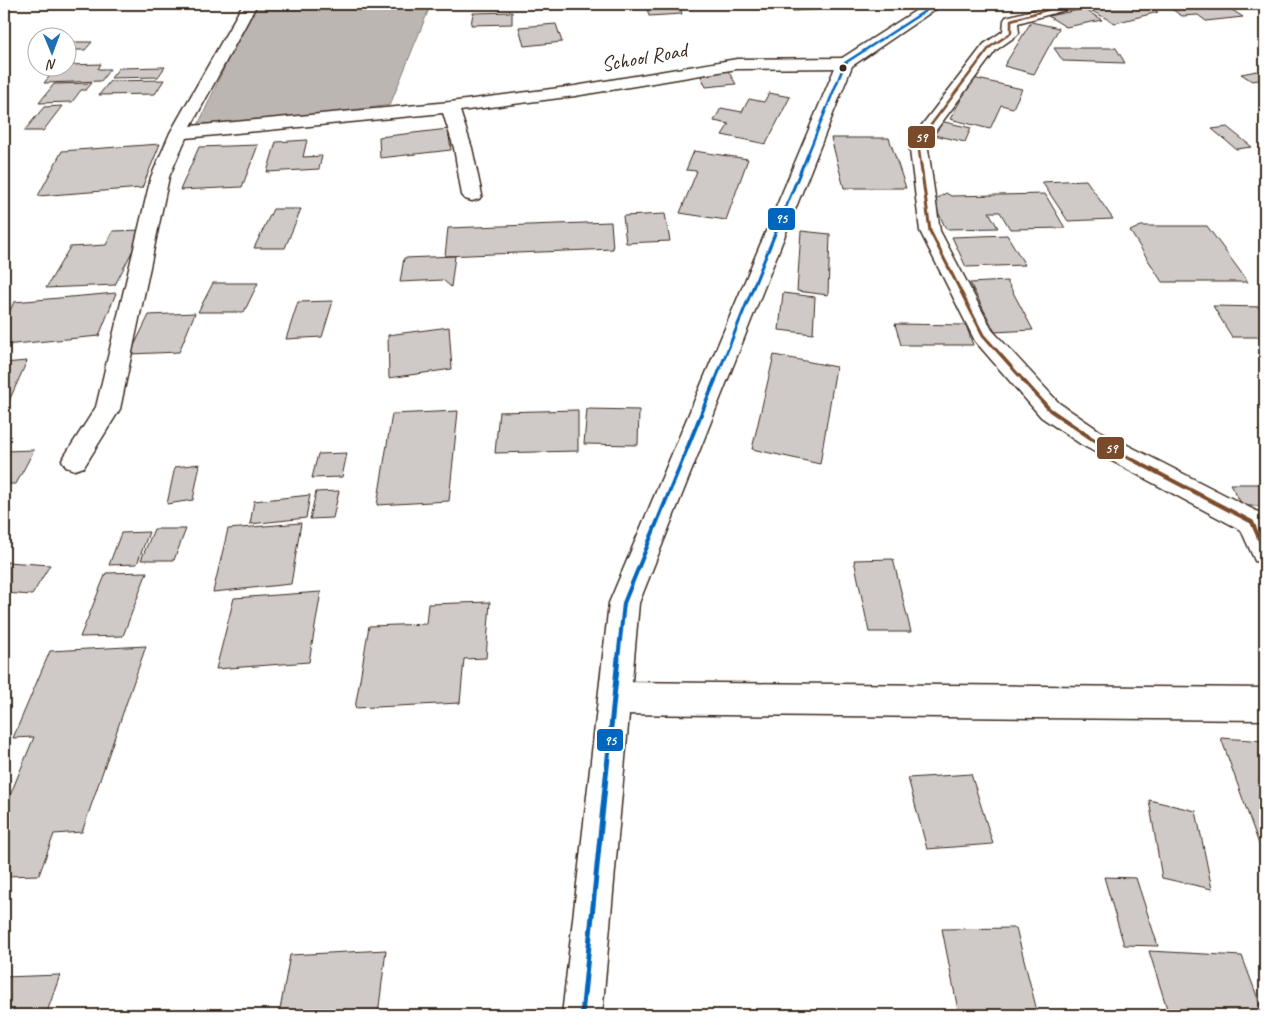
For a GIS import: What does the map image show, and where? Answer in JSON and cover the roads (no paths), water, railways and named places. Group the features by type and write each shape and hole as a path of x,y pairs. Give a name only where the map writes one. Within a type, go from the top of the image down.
{"street":[{"path":"75,460 108,409 160,177 179,132 250,4"},
{"path":"582,1015 624,603 845,63 936,4"},
{"path":"1071,4 1011,20 1011,33 990,47 918,142 930,231 983,335 1050,410 1090,438 1252,522 1265,552"},
{"name":"School Road","path":"179,132 450,106 575,91 737,64 845,63"},
{"path":"450,106 464,148 472,195"},
{"path":"614,698 1265,704"}]}
